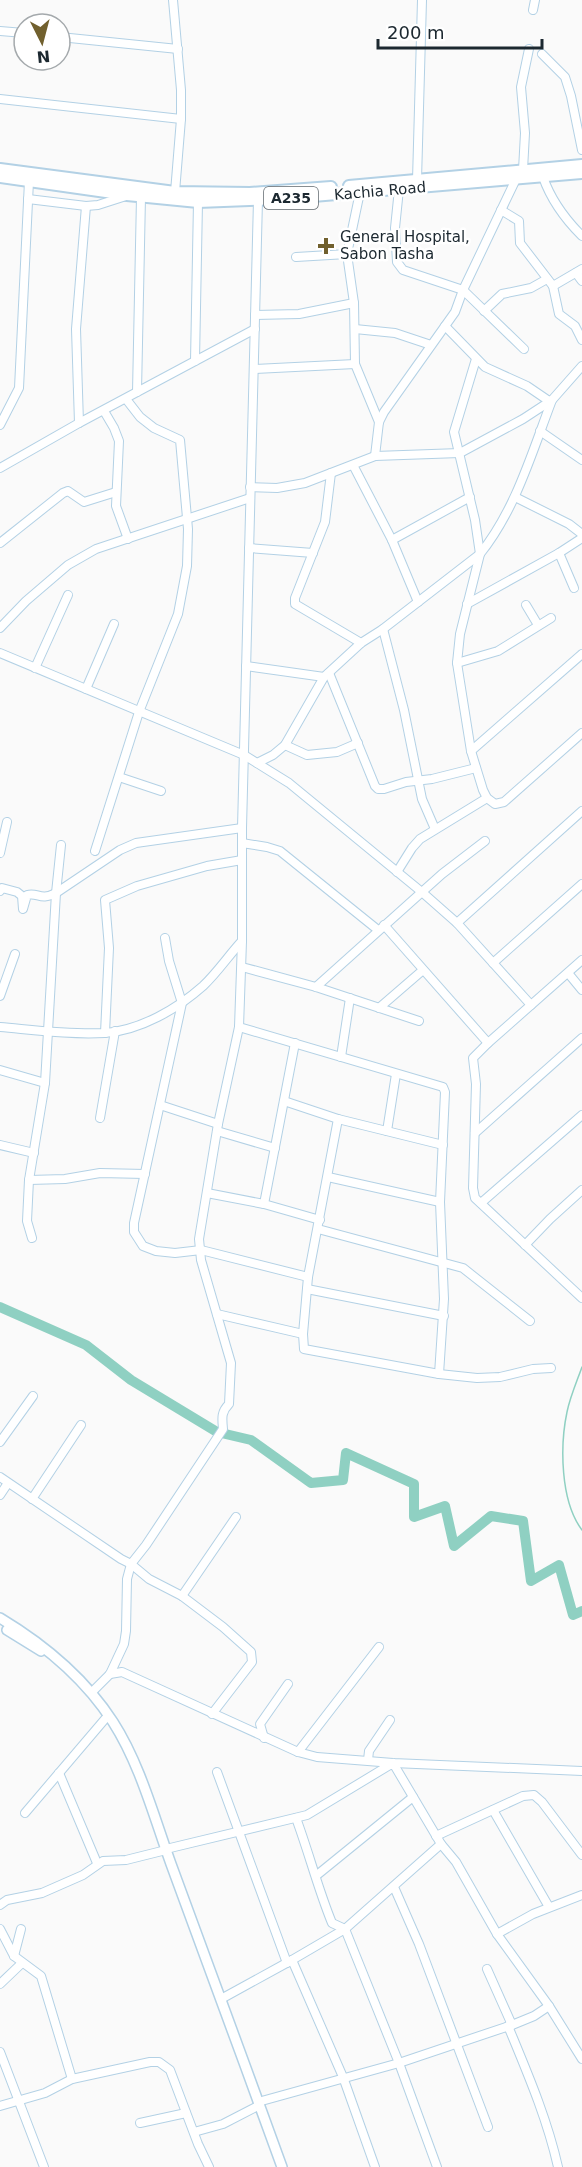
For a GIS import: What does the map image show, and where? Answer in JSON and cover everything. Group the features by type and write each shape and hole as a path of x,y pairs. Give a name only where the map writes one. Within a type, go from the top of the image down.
{"highway":[{"name":"Kachia Road","path":"0,169 113,188 127,195 198,202 258,200 399,189 582,165"},
{"name":"Kachia Road","path":"0,177 175,192 266,192 417,180 520,174 543,177 582,173"}],"main road":[{"path":"0,1618 34,1638 74,1673 92,1692 112,1720 131,1756 282,2167"},
{"path":"0,1625 35,1647 65,1671 90,1698 105,1719 127,1758 221,1999 278,2167"}],"street":[{"path":"173,0 181,118 175,192"},
{"path":"417,180 422,0"},
{"path":"533,10 535,0"},
{"path":"72,38 178,49"},
{"path":"375,456 379,422 384,412 455,312 463,290 520,174 525,133 521,87 528,49"},
{"path":"542,54 565,77 582,150"},
{"path":"0,99 181,118"},
{"path":"543,177 555,203 567,221 582,236"},
{"path":"0,424 20,388 29,181"},
{"path":"399,189 395,228 399,267 463,290 524,349"},
{"path":"360,192 347,254 354,303 355,364 379,422"},
{"path":"28,199 86,206 106,203 127,195"},
{"path":"137,392 141,197"},
{"path":"92,1692 110,1674 123,1644 126,1631 127,1579 131,1564 222,1432 222,1415 229,1404 231,1363 201,1260 200,1239 217,1128 239,1027 258,200"},
{"path":"195,361 198,202"},
{"path":"79,423 76,329 86,206"},
{"path":"501,210 519,221 520,243 553,286 560,314 574,327 582,340"},
{"path":"296,257 347,254"},
{"path":"553,286 579,271 582,281"},
{"path":"484,311 502,294 531,288 547,279"},
{"path":"255,315 312,313 354,303"},
{"path":"444,326 476,359 496,373 527,386 550,400"},
{"path":"355,328 395,333 431,345"},
{"path":"0,468 255,329"},
{"path":"476,359 454,432 470,497 480,554 459,634 457,663 471,751 487,798 495,804 504,802 582,733"},
{"path":"255,369 355,364"},
{"path":"250,487 277,488 305,483 375,456 460,453 523,419 550,400 582,366"},
{"path":"95,851 139,712 178,614 187,566 180,440 154,428 140,417 126,399"},
{"path":"257,763 273,755 285,745 326,675 361,643 383,629 480,554 490,541 514,497 550,400"},
{"path":"104,411 114,428 118,441 116,506 128,538"},
{"path":"540,431 582,460"},
{"path":"353,465 392,540 418,602"},
{"path":"331,473 325,522 295,598 295,604 361,643"},
{"path":"0,543 68,491 84,502 116,492"},
{"path":"392,540 470,497"},
{"path":"467,604 559,553 582,536 569,524 514,497"},
{"path":"0,628 26,601 68,565 96,549 250,498"},
{"path":"249,548 313,553"},
{"path":"559,553 574,588"},
{"path":"35,668 68,596"},
{"path":"526,605 538,625"},
{"path":"457,663 498,651 551,618"},
{"path":"86,689 114,624"},
{"path":"383,629 405,710 422,799 435,829"},
{"path":"0,653 244,755 290,783 457,923 531,1005"},
{"path":"471,751 582,654"},
{"path":"246,666 326,675"},
{"path":"326,675 378,789 476,768"},
{"path":"285,745 307,755 337,752 358,743"},
{"path":"119,777 160,791"},
{"path":"397,872 412,848 435,829 487,798"},
{"path":"457,923 582,811"},
{"path":"0,853 7,822"},
{"path":"0,891 2,888 17,892 22,896 23,909 27,895 31,893 44,898 56,893 120,850 136,843 242,828"},
{"path":"316,987 442,874 485,841"},
{"path":"242,843 280,851 381,928 423,970 488,1043"},
{"path":"32,1238 27,1221 29,1180 45,1083 61,845"},
{"path":"105,1033 109,948 105,900 137,886 207,866 242,860"},
{"path":"494,963 582,884"},
{"path":"165,938 169,961 182,1003 134,1223 134,1232 143,1246 156,1251 175,1253 201,1250 308,1277"},
{"path":"0,1027 105,1033 130,1028 182,1003 205,984 242,940"},
{"path":"0,996 15,954"},
{"path":"582,960 473,1058 476,1084 473,1188 475,1198 582,1298"},
{"path":"242,967 316,987 419,1021"},
{"path":"379,1008 423,970"},
{"path":"568,973 582,990"},
{"path":"340,1057 350,998"},
{"path":"239,1027 443,1088 445,1092 440,1203 444,1316 439,1374"},
{"path":"100,1118 115,1031"},
{"path":"475,1133 582,1038"},
{"path":"264,1204 295,1043"},
{"path":"0,1072 45,1083"},
{"path":"387,1131 396,1074"},
{"path":"284,1101 338,1119 443,1145"},
{"path":"160,1105 275,1148"},
{"path":"481,1203 582,1114"},
{"path":"338,1119 308,1277 303,1334 304,1349 439,1374 477,1378 500,1377 533,1369 552,1368"},
{"path":"0,1145 34,1153"},
{"path":"29,1180 65,1179 100,1173 146,1174"},
{"path":"328,1177 440,1203"},
{"path":"525,1245 582,1190"},
{"path":"207,1192 264,1204 320,1220"},
{"path":"318,1229 463,1268 530,1321"},
{"path":"307,1288 444,1316"},
{"path":"217,1314 303,1334"},
{"path":"0,1442 33,1396"},
{"path":"32,1499 81,1425"},
{"path":"0,1477 131,1564 149,1579 182,1596 251,1652 252,1662 212,1714"},
{"path":"0,1495 8,1483"},
{"path":"182,1596 236,1517"},
{"path":"298,1752 378,1647"},
{"path":"110,1674 122,1672 264,1738 317,1757 393,1763 582,1771"},
{"path":"264,1738 260,1724 288,1684"},
{"path":"26,1813 105,1719"},
{"path":"368,1760 369,1751 390,1720"},
{"path":"393,1763 441,1844 456,1862 497,1934 549,2006 582,2058"},
{"path":"0,1905 7,1900 42,1893 83,1875 98,1863 126,1860 307,1815 393,1763"},
{"path":"217,1772 289,1962 343,2077 375,2167"},
{"path":"59,1773 98,1863"},
{"path":"436,1836 523,1796 534,1795 542,1802 582,1855"},
{"path":"316,1875 413,1797"},
{"path":"493,1810 549,1907"},
{"path":"296,1818 322,1899 332,1923 345,1929 399,2063 436,2167"},
{"path":"221,1999 345,1929 441,1844"},
{"path":"394,1887 488,2127"},
{"path":"497,1934 549,1907 582,1895"},
{"path":"0,1929 14,1956 41,1976 72,2079"},
{"path":"14,1956 21,1929"},
{"path":"0,1984 22,1963"},
{"path":"487,1969 534,2089 558,2167"},
{"path":"194,2132 224,2124 257,2104 343,2077 399,2063 534,2016 549,2006"},
{"path":"0,2052 17,2102 44,2167"},
{"path":"0,2106 45,2093 72,2079 159,2062 170,2070 209,2167"},
{"path":"140,2123 186,2113"}],"waterway":[{"path":"0,1307 86,1345 131,1380 217,1432 251,1440 311,1483 343,1480 346,1453 414,1484 414,1517 445,1506 454,1546 491,1516 523,1521 531,1581 559,1565 573,1615 582,1611"},
{"path":"582,1367 567,1412 563,1440 564,1472 569,1504 582,1530"}],"place":[{"name":"General Hospital, Sabon Tasha","path":"326,246"}]}
